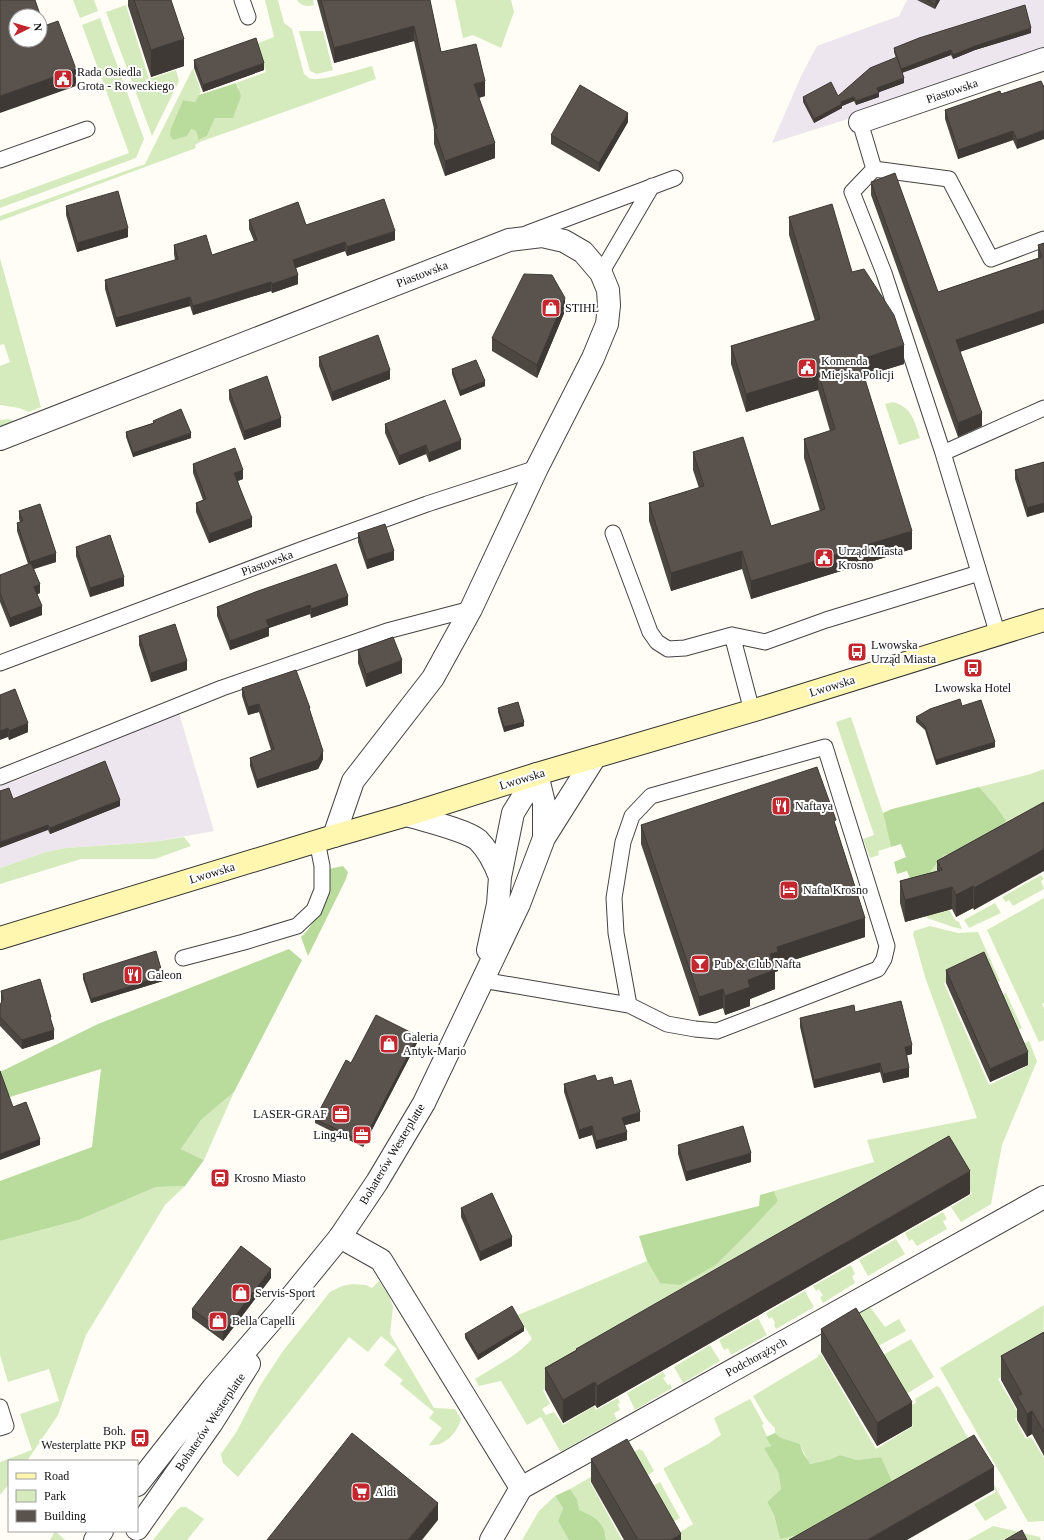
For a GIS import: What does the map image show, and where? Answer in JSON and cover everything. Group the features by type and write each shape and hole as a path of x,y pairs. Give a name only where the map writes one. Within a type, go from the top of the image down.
{"main road":[{"name":"Lwowska","path":"0,938 325,839 407,816 537,774 752,711 1044,620"}],"street":[{"name":"Piastowska","path":"860,122 1044,59"},
{"name":"Piastowska","path":"0,439 509,240 542,236 564,241 583,252 601,273 608,290 609,305 606,324 593,358 537,468 471,609 433,678 353,781 325,839"},
{"name":"Bohaterów Westerplatte","path":"138,1484 213,1388 278,1313 340,1237 377,1182 424,1103 519,904 544,838 595,757"},
{"name":"Bohaterów Westerplatte","path":"537,774 544,803 544,838"},
{"name":"Bohaterów Westerplatte","path":"482,980 498,904 500,877 513,813 537,774"},
{"name":"Bohaterów Westerplatte","path":"407,816 455,830 477,840 493,861 500,877"},
{"name":"Podchorążych","path":"521,1488 1044,1197"},
{"path":"340,1237 381,1260 521,1488 491,1540"},
{"name":"Bohaterów Westerplatte","path":"138,1527 211,1424 259,1348 278,1313"},
{"path":"95,1540 101,1532"}],"lane":[{"path":"242,0 248,17"},
{"path":"860,122 874,169"},
{"path":"0,160 87,129"},
{"path":"874,169 949,179 991,259 1044,239"},
{"path":"874,169 852,192 884,274 943,453 998,635"},
{"name":"Piastowska","path":"509,240 675,178"},
{"path":"601,273 652,186"},
{"path":"943,453 1044,408"},
{"name":"Piastowska","path":"0,663 303,549 427,504 537,468"},
{"path":"613,533 650,632 657,642 668,649 685,648 732,635 764,642 826,620 979,573"},
{"path":"0,776 222,688 387,631 471,609"},
{"path":"732,635 752,711"},
{"path":"482,980 629,1005 667,1024 717,1031 878,969 884,959 887,946 825,747 650,796 632,816 623,842 614,898 616,933 629,1005"},
{"path":"183,958 297,926 314,910 322,890 322,866 325,839"},
{"path":"0,1407 6,1426 0,1428"}],"shaded area":[{"path":"907,0 1044,0 1044,52 870,112 772,143 802,74 817,46 899,16"},
{"path":"179,713 214,831 153,842 66,848 46,852 0,868 0,786 28,776"}],"green space":[{"path":"73,0 94,0 98,11 80,18"},
{"path":"265,0 278,0 284,23 292,29 304,74 308,78 321,79 372,66 376,79 200,142 195,145 196,148 0,221 0,216 145,164 193,68 201,92 195,102 183,100 171,128 191,129 196,131 200,140 207,136 215,118 239,88 236,83 266,72 256,44 274,37"},
{"path":"297,0 313,0 314,5 304,6"},
{"path":"455,0 511,0 514,12 501,48 473,35 463,38"},
{"path":"126,5 149,79 176,70 179,81 152,136 106,12"},
{"path":"100,18 144,139 136,158 0,208 0,200 129,153 82,25"},
{"path":"299,31 323,31 333,70 317,74 310,71"},
{"path":"236,83 241,96 233,118 215,118 207,136 199,140 196,131 191,129 187,136 173,140 170,135 171,128 183,100 195,102 199,95"},
{"path":"0,258 41,407 29,412 19,408 0,405 0,366 10,362 4,344 0,345"},
{"path":"893,402 905,408 912,416 920,438 899,445 885,404"},
{"path":"9,419 15,421 0,427 0,420"},
{"path":"851,717 883,813 891,847 878,851 879,855 870,858 863,839 874,835 836,722"},
{"path":"1044,769 1044,821 934,882 955,920 959,922 962,929 927,918 918,893 926,891 929,873 944,855 969,852 995,805 979,787 1031,774"},
{"path":"979,787 995,805 1006,821 991,837 969,852 944,855 929,873 926,891 916,894 907,871 897,874 894,862 906,857 901,844 891,847 883,813 892,809"},
{"path":"184,837 191,846 155,859 81,859 0,884 0,868 46,852 66,848 153,842"},
{"path":"343,866 348,872 346,879 308,956 301,937 313,923 317,915 329,869"},
{"path":"1041,875 1044,879 1041,881 1044,889 1013,906 1009,900 1006,902 1002,897"},
{"path":"1044,898 1044,1003 1042,1004 1044,1009 1044,1040 1039,1042 987,930"},
{"path":"995,903 1001,913 969,928 964,920"},
{"path":"930,926 958,933 978,932 1000,981 995,983 984,964 944,983 989,1085 1029,1065 1020,1045 1029,1041 1037,1061 1002,1145 991,1204 961,1222 951,1207 972,1194 950,1156 543,1390 550,1404 542,1409 546,1415 554,1412 563,1425 594,1406 596,1410 618,1398 620,1403 618,1404 620,1410 614,1413 617,1420 562,1451 560,1451 541,1417 527,1425 501,1381 479,1386 475,1379 512,1356 532,1339 518,1315 647,1261 660,1283 716,1265 778,1201 774,1191 874,1162 867,1140 977,1118 926,980 913,934 914,931"},
{"path":"289,949 302,960 234,1092 201,1120 181,1149 204,1160 185,1186 156,1187 79,1220 0,1241 0,1181 92,1147 101,1069 0,1100 0,1072 98,1024"},
{"path":"1006,993 1022,1028 1017,1031 998,996"},
{"path":"234,1092 204,1160 181,1149 201,1120"},
{"path":"185,1186 165,1205 86,1335 58,1415 28,1460 8,1460 8,1485 0,1495 0,1462 32,1450 20,1414 59,1401 49,1369 8,1382 0,1355 0,1241 79,1220 156,1187"},
{"path":"774,1191 778,1201 716,1265 680,1285 660,1283 647,1261 639,1236 759,1206 760,1195"},
{"path":"943,1212 947,1219 943,1221 947,1229 917,1246 912,1239 909,1241 905,1233"},
{"path":"896,1239 905,1254 868,1276 859,1260"},
{"path":"851,1265 855,1274 852,1276 855,1283 823,1303 820,1297 823,1296 819,1289 816,1291 813,1286"},
{"path":"379,1281 389,1296 393,1307 390,1334 434,1408 455,1409 461,1419 457,1429 450,1438 440,1444 429,1445 442,1428 429,1418 434,1412 400,1384 403,1380 384,1365 397,1349 381,1336 368,1352 349,1337 238,1477 223,1463 221,1454 237,1431 260,1386 283,1351 330,1292 342,1286 352,1284 366,1285 372,1288"},
{"path":"805,1291 814,1307 776,1329 772,1317 769,1319 766,1313"},
{"path":"1044,1305 1043,1354 998,1379 1020,1416 1015,1419 1026,1439 1031,1437 1044,1458 1044,1521 1028,1522 940,1368"},
{"path":"870,1307 885,1327 899,1319 906,1331 869,1351 852,1317"},
{"path":"758,1318 767,1335 731,1355 728,1348 724,1350 719,1340"},
{"path":"911,1339 934,1377 898,1399 874,1360"},
{"path":"710,1345 720,1361 683,1383 674,1367"},
{"path":"821,1354 876,1449 913,1426 902,1407 916,1403 915,1399 937,1386 940,1388 1007,1508 985,1521 974,1504 996,1492 974,1456 827,1540 674,1540 672,1537 693,1524 664,1468 708,1444 721,1435 714,1418 750,1399 764,1424 762,1425 771,1446 765,1448 778,1472 781,1489 767,1502 774,1515 780,1539 881,1457 857,1460 840,1455 831,1459 809,1464 800,1444 778,1437 775,1433 775,1428 767,1420 753,1396"},
{"path":"663,1372 666,1376 663,1378 672,1388 635,1410 627,1393"},
{"path":"775,1433 779,1437 800,1444 803,1453 810,1464 831,1459 840,1455 857,1460 881,1457 893,1484 813,1531 780,1539 774,1515 767,1502 781,1489 778,1472 764,1448 771,1446 766,1437"},
{"path":"639,1449 643,1451 654,1471 648,1475 649,1477 639,1482 627,1460 590,1482 622,1540 606,1540 606,1535 588,1514 578,1510 577,1499 570,1489"},
{"path":"660,1482 680,1518 673,1522 644,1491"},
{"path":"570,1489 577,1499 579,1510 593,1517 601,1524 606,1540 569,1540 558,1521 563,1508 555,1496"},
{"path":"555,1496 563,1508 558,1521 570,1540 522,1540 539,1511"},
{"path":"181,1507 186,1507 204,1519 187,1540 153,1540 177,1510"},
{"path":"993,1526 1040,1537 1041,1540 968,1540"},
{"path":"54,1532 56,1532 65,1540 50,1540"}],"building":[{"path":"0,0 35,0 38,8 8,8 8,48 48,48 48,25 58,21 76,69 0,96"},
{"path":"134,0 171,0 184,39 151,50"},
{"path":"321,0 430,0 441,52 476,44 485,81 474,84 495,143 445,161 434,129 437,128 414,26 334,48"},
{"path":"927,0 937,0 935,4"},
{"path":"1025,5 1031,28 975,46 953,55 951,50 901,69 894,48 919,38"},
{"path":"256,38 264,63 203,85 194,60"},
{"path":"897,57 904,78 877,88 879,93 856,101 854,97 841,102 842,104 814,119 803,97 831,82 838,96 870,68"},
{"path":"1041,81 1044,87 1044,130 1017,140 1013,131 958,150 945,110 1000,91 1001,94"},
{"path":"580,85 628,113 599,163 551,135"},
{"path":"895,173 938,292 1042,257 1038,245 1044,243 1044,310 956,340 982,413 958,423 871,182"},
{"path":"118,191 128,228 77,243 66,206"},
{"path":"384,199 395,231 347,247 345,242 293,260 298,275 272,284 271,282 193,306 190,297 116,318 105,280 178,259 174,245 206,235 212,255 257,240 249,220 298,202 306,225"},
{"path":"832,204 852,272 864,269 894,315 904,345 859,360 912,531 751,581 742,551 671,573 649,503 704,486 693,452 743,437 771,526 825,509 804,439 835,429 818,372 746,394 731,346 820,319 789,217"},
{"path":"524,274 552,275 565,298 537,365 492,338"},
{"path":"378,335 390,370 332,392 319,357"},
{"path":"476,360 485,381 460,391 452,369"},
{"path":"267,376 281,418 244,431 229,390"},
{"path":"445,400 461,440 429,453 426,445 399,456 385,424"},
{"path":"181,409 191,433 133,453 126,432 154,423 153,421"},
{"path":"235,448 243,470 234,473 252,518 209,534 196,503 206,499 193,464"},
{"path":"1044,462 1044,503 1027,508 1015,470"},
{"path":"40,504 56,553 30,562 17,523 23,521 19,511"},
{"path":"385,524 394,551 367,560 358,533"},
{"path":"110,535 124,577 90,588 76,547"},
{"path":"31,563 40,584 34,587 42,606 10,618 0,593 0,575"},
{"path":"336,564 348,596 311,609 310,605 266,620 269,627 230,641 217,607"},
{"path":"175,624 187,661 151,673 139,636"},
{"path":"393,637 402,660 366,674 358,650"},
{"path":"296,670 310,708 323,751 318,760 257,780 250,758 274,749 259,704 248,707 242,688"},
{"path":"15,689 28,723 9,731 8,728 0,731 0,695"},
{"path":"960,699 962,706 981,700 995,742 936,760 925,726 916,717 930,709"},
{"path":"518,702 524,722 504,727 498,708"},
{"path":"105,761 120,800 50,828 48,825 0,842 0,791 9,788 13,799"},
{"path":"817,767 836,820 834,821 865,918 777,947 778,952 770,954 775,970 748,980 750,987 725,996 723,989 699,997 641,825"},
{"path":"1044,802 1044,849 974,888 973,886 956,895 952,887 905,900 900,881 942,870 937,861"},
{"path":"156,951 163,976 91,999 83,974"},
{"path":"984,952 1028,1052 990,1069 946,970"},
{"path":"40,979 54,1030 22,1040 0,1017 0,1005 3,999 1,991"},
{"path":"901,1001 912,1045 905,1047 909,1068 883,1074 880,1063 814,1080 800,1018 854,1005 855,1012"},
{"path":"376,1015 418,1036 363,1142 315,1119 346,1060 351,1063"},
{"path":"0,1071 13,1107 26,1102 40,1139 0,1154"},
{"path":"595,1075 597,1081 612,1077 614,1085 631,1080 640,1112 622,1118 627,1132 596,1141 592,1126 579,1130 564,1084"},
{"path":"743,1126 751,1153 686,1172 678,1145"},
{"path":"949,1136 970,1171 597,1386 595,1382 563,1400 545,1368"},
{"path":"492,1193 512,1237 480,1252 461,1208"},
{"path":"241,1246 271,1269 223,1332 192,1309"},
{"path":"512,1306 524,1327 478,1355 465,1334"},
{"path":"856,1308 912,1402 877,1423 821,1329"},
{"path":"1044,1332 1044,1432 1032,1411 1027,1414 1017,1396 1022,1394 1001,1356"},
{"name":"Aldi","path":"352,1433 438,1503 408,1540 267,1540"},
{"path":"974,1435 994,1467 867,1540 789,1540"},
{"path":"627,1439 681,1534 671,1540 638,1540 591,1459"},
{"path":"1022,1530 1027,1540 1005,1540"}],"place":[{"name":"Rada Osiedla Grota - Roweckiego","path":"63,79"},
{"name":"STIHL","path":"551,308"},
{"name":"Komenda Miejska Policji","path":"807,368"},
{"name":"Urząd Miasta Krosno","path":"824,558"},
{"name":"Lwowska Urząd Miasta","path":"857,652"},
{"name":"Lwowska Hotel","path":"973,668"},
{"name":"Naftaya","path":"781,806"},
{"name":"Nafta Krosno","path":"789,890"},
{"name":"Pub & Club Nafta","path":"700,964"},
{"name":"Galeon","path":"133,975"},
{"name":"Galeria Antyk-Mario","path":"389,1044"},
{"name":"LASER-GRAF","path":"341,1114"},
{"name":"Ling4u","path":"362,1135"},
{"name":"Krosno Miasto","path":"220,1178"},
{"name":"Servis-Sport","path":"241,1293"},
{"name":"Bella Capelli","path":"218,1321"},
{"name":"Boh. Westerplatte PKP","path":"140,1438"},
{"name":"Aldi","path":"361,1492"}]}
